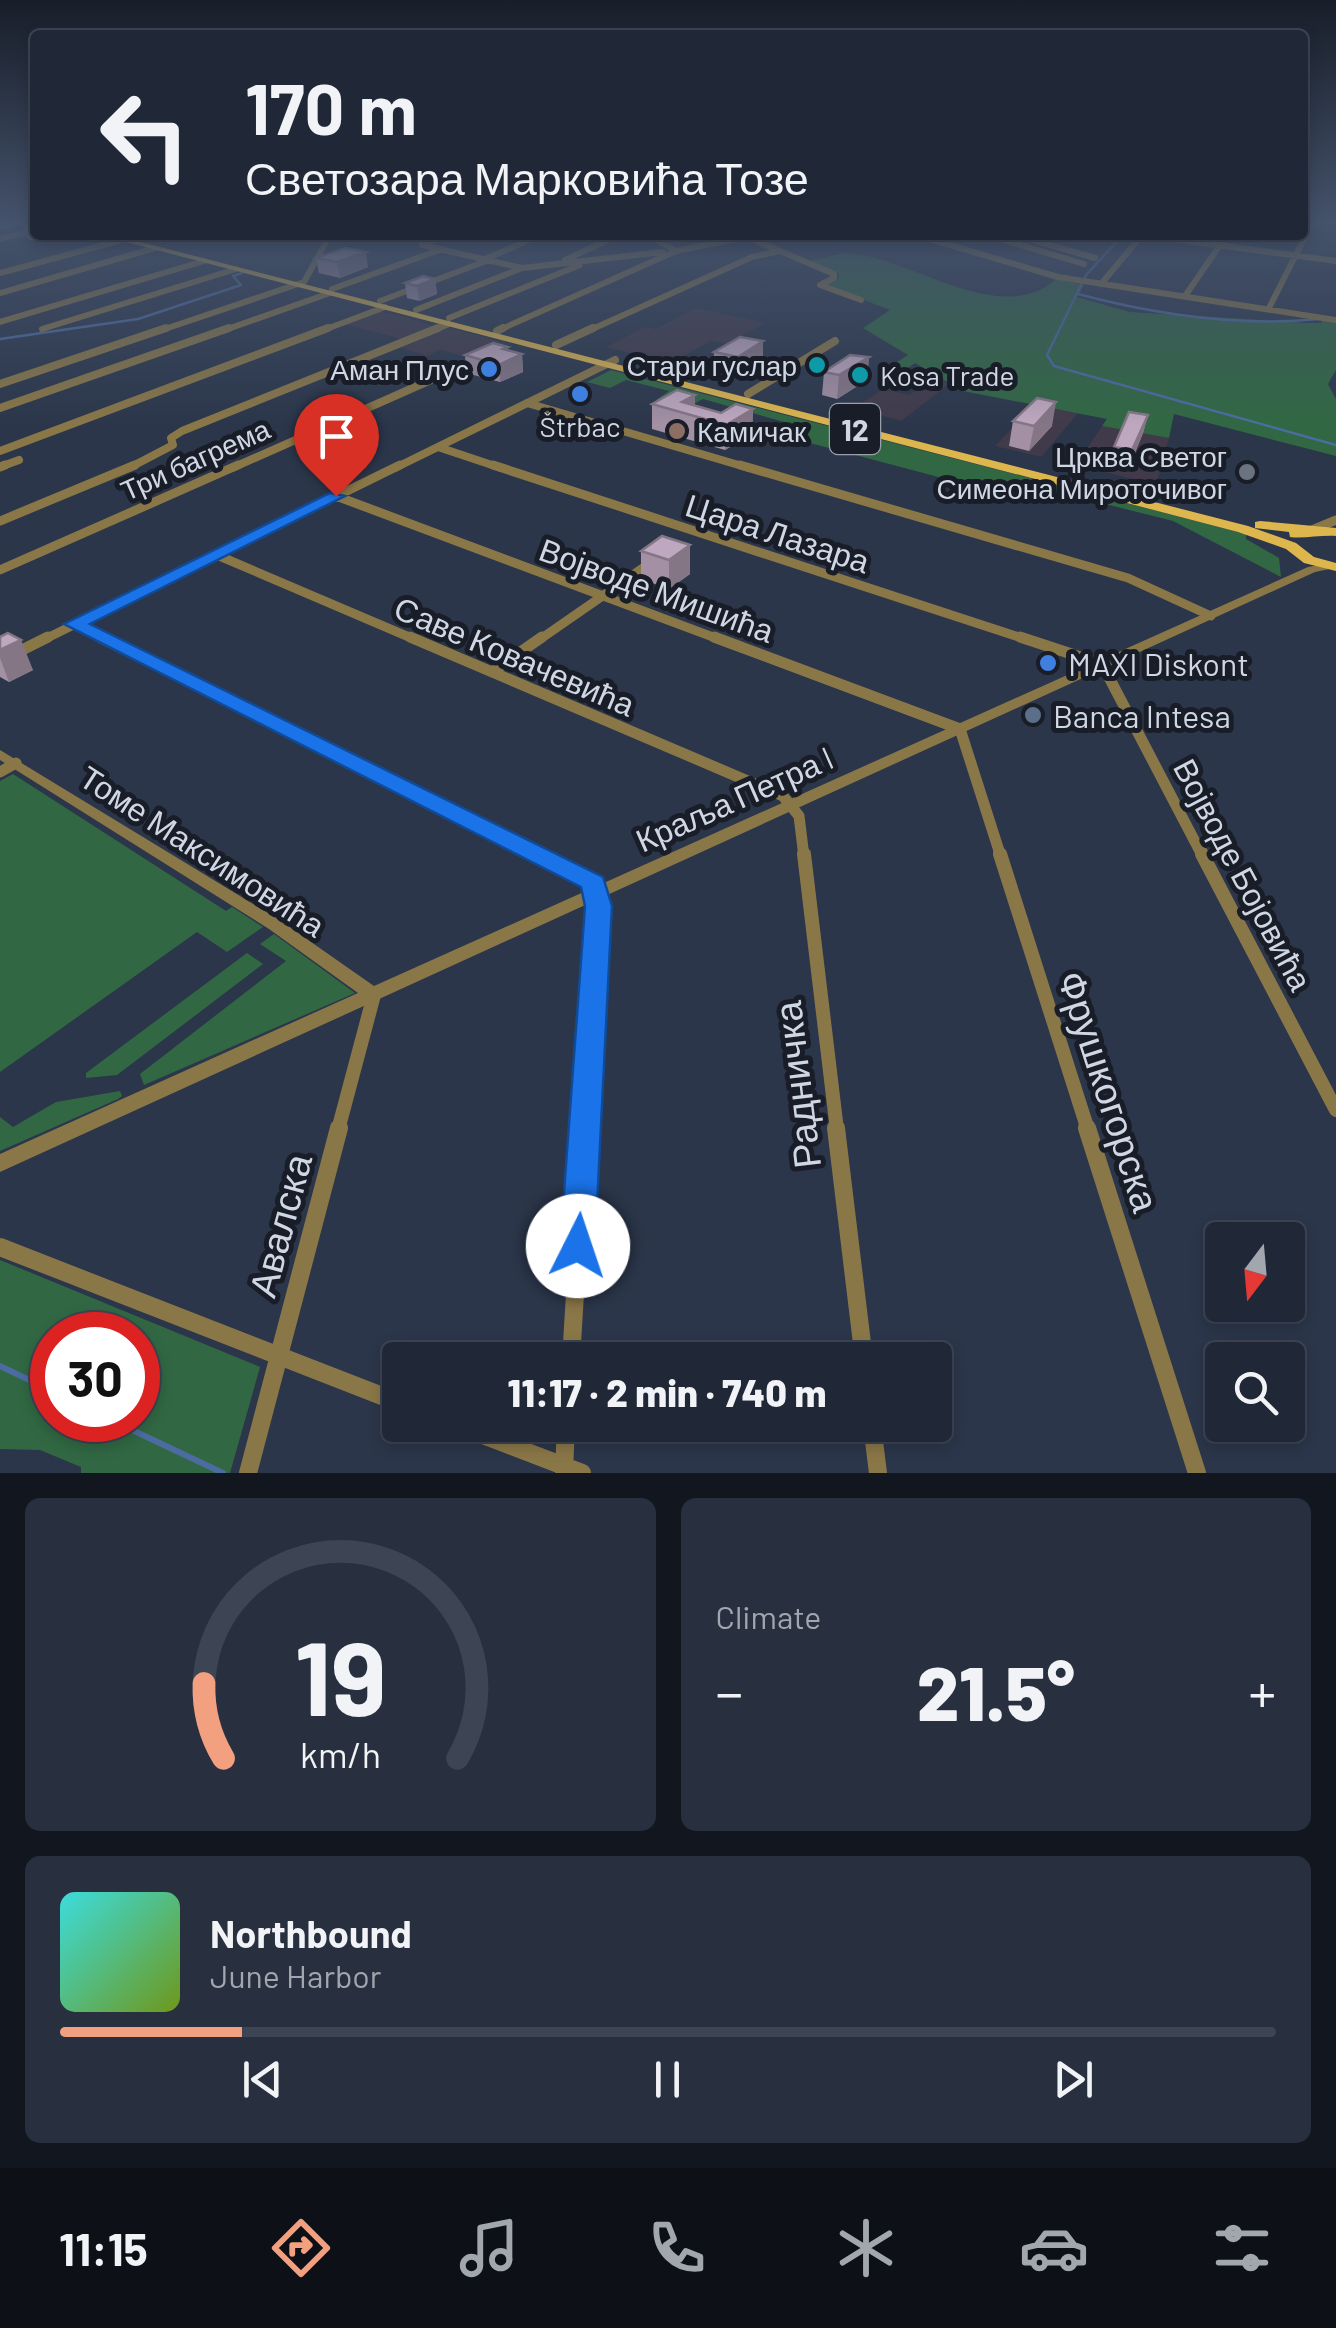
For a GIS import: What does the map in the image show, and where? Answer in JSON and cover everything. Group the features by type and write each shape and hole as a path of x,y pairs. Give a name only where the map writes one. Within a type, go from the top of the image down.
{"main road":[{"name":"12","path":"326,290 556,345 1243,529 1334,567"},
{"name":"12","path":"382,304 416,310 517,342 748,394 1219,516 1336,532"},
{"path":"1292,548 1290,538 1309,530"}],"street":[{"path":"0,322 108,290"},
{"path":"42,330 170,290"},
{"path":"0,384 280,290"},
{"path":"0,408 334,290"},
{"path":"0,451 415,290"},
{"path":"416,310 467,290"},
{"path":"0,521 162,454 182,431 523,290"},
{"path":"497,330 587,290"},
{"path":"556,345 679,290"},
{"path":"833,290 860,300"},
{"path":"1142,290 1332,317"},
{"path":"1186,296 1190,290"},
{"path":"1269,308 1278,290"},
{"path":"748,394 835,341"},
{"path":"500,349 517,342"},
{"name":"Три багрема","path":"0,570 485,356"},
{"path":"0,661 611,362"},
{"path":"527,403 1128,578 1211,616"},
{"name":"Цара Лазара","path":"438,447 1102,664"},
{"path":"0,467 19,460"},
{"name":"Војводе Мишића","path":"336,496 960,729"},
{"path":"1309,530 1336,520"},
{"path":"680,542 696,531"},
{"path":"1287,582 1296,566 1292,548"},
{"path":"492,672 665,553"},
{"name":"Саве Ковачевића","path":"216,555 783,796 792,804"},
{"name":"Краља Петра I","path":"0,1163 1312,569 1334,567"},
{"path":"74,624 587,877 598,892 571,1342"},
{"name":"Војводе Бојовића","path":"1102,664 1336,1110"},
{"name":"Фрушкогорска","path":"960,729 1198,1473"},
{"name":"Томе Максимовића","path":"0,754 274,925 374,995"},
{"path":"0,772 16,763"},
{"name":"Радничка","path":"792,804 799,816 862,1342"},
{"name":"Авалска","path":"248,1473 374,995"},
{"path":"0,1247 382,1397"},
{"path":"500,1442 570,1470 568,1442"},
{"path":"874,1442 878,1473"}],"shaded area":[{"path":"696,308 765,323 728,344 711,341 671,363 606,347 645,327 656,329"},
{"path":"379,311 437,327 405,340 344,324"},
{"path":"449,328 507,343 474,359 441,350 427,356 400,348"},
{"path":"937,377 949,384 901,421 854,408 883,389 909,395"},
{"path":"1033,406 1078,413 1041,457 995,446"},
{"path":"1102,426 1169,438 1156,485 1076,465"}],"green space":[{"path":"837,290 968,290 1008,297 1038,290 1081,290 1077,297 1130,312 1307,323 1321,323 1323,318 1336,322 1336,370 1328,384 1336,399 1336,456 1174,414 1169,438 1102,426 1107,419 963,391 915,363 895,377 880,373 908,355 863,328 890,310"},
{"path":"611,370 1246,534 1246,539 1279,558 1281,577 1173,521 1014,481 999,493 776,434 791,424 703,399 686,408 656,400 669,391 626,380 610,388 587,382"},
{"path":"13,774 226,911 232,907 263,927 227,952 197,932 0,1072 0,781"},
{"path":"274,934 355,993 144,1085 140,1074 286,961 260,944"},
{"path":"247,953 263,964 117,1075 86,1078 86,1073"},
{"path":"120,1091 122,1096 118,1099 0,1151 0,1117 13,1127 56,1102"},
{"path":"0,1260 126,1312 30,1312 30,1442 160,1442 160,1326 260,1367 230,1473 81,1473 81,1467 40,1450 0,1449"}],"building":[{"path":"740,337 763,341 738,357 714,352"},
{"path":"493,343 522,354 499,365 465,355"},
{"path":"850,355 869,357 839,375 824,372"},
{"path":"677,390 695,395 682,402 721,413 736,404 753,409 726,425 652,404"},
{"path":"1037,398 1056,402 1034,426 1013,421"},
{"path":"1129,412 1148,415 1132,450 1114,447"},
{"path":"662,536 690,545 669,560 641,551"},
{"path":"8,633 21,640 0,650 0,637"}],"waterway":[{"path":"0,339 138,319 227,290"},
{"path":"1079,290 1047,355 1054,366 1336,445"},
{"path":"1078,294 1198,317 1320,319"},
{"path":"0,1366 30,1380"},
{"path":"157,1442 223,1473"}],"place":[{"name":"Стари гуслар","path":"817,365"},
{"name":"Аман Плус","path":"489,369"},
{"name":"Kosa Trade","path":"860,375"},
{"name":"Štrbac","path":"580,394"},
{"name":"Камичак","path":"677,431"},
{"name":"Црква Светог Симеона Мироточивог","path":"1247,472"},
{"name":"MAXI Diskont","path":"1048,663"},
{"name":"Banca Intesa","path":"1033,715"}],"route":[{"path":"336,496 74,624 587,877 594,884 599,906 578,1246"}]}
